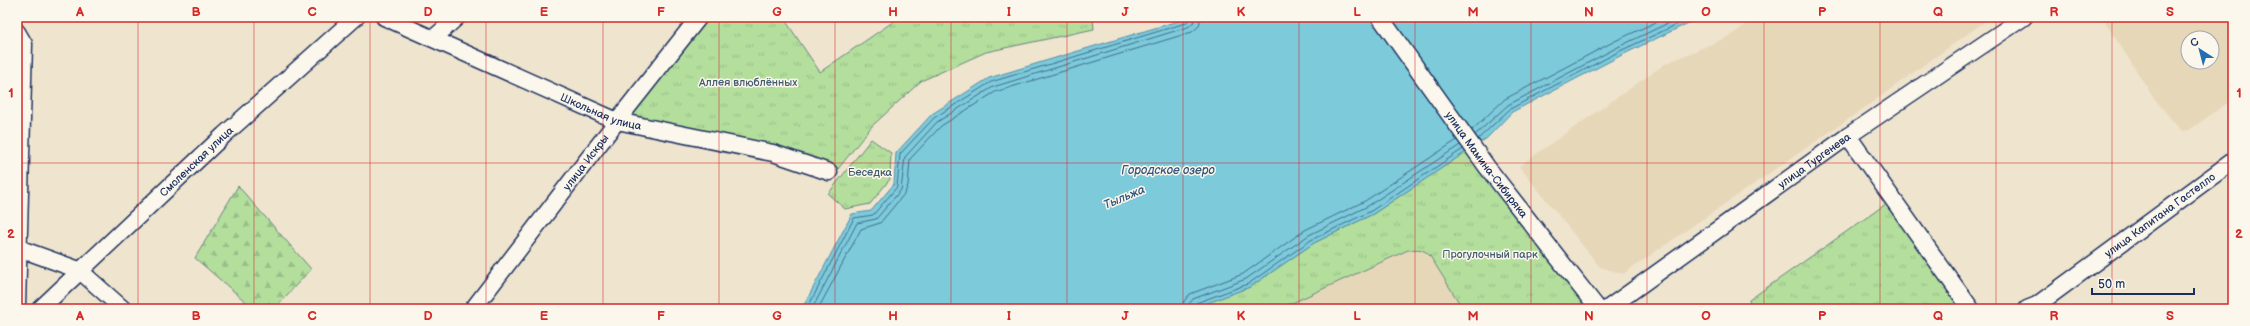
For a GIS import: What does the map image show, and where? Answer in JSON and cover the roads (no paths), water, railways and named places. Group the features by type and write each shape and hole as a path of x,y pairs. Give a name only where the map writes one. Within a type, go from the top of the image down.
{"street":[{"name":"Смоленская улица","path":"40,309 79,270 356,17"},
{"name":"Школьная улица","path":"384,17 434,38 617,121 773,153 829,172"},
{"path":"434,38 456,17"},
{"name":"улица Искры","path":"473,309 699,17"},
{"name":"улица Мамина-Сибиряка","path":"1380,17 1488,167 1598,309"},
{"name":"улица Тургенева","path":"1607,309 1848,136 2024,17"},
{"path":"17,32 24,44 17,304"},
{"path":"1848,136 1971,309"},
{"name":"улица Капитана Гастелло","path":"2037,308 2233,161"},
{"path":"18,248 79,270 123,309"}],"water":[{"name":"Городское озеро","path":"1191,17 1701,17 1622,55 1512,112 1487,138 1373,214 1314,243 1250,287 1197,307 802,309 852,214 871,211 894,184 896,153 932,114 989,78"}],"park label":[{"name":"Аллея влюблённых","path":"748,82"},
{"name":"Беседка","path":"870,172"},
{"name":"Прогулочный парк","path":"1490,254"}],"water label":[{"name":"Тыльжа","path":"1124,197"}]}
